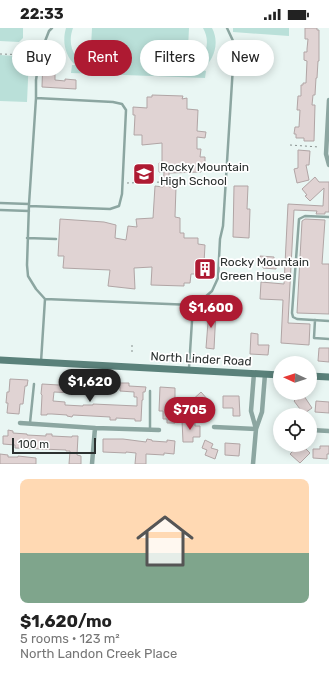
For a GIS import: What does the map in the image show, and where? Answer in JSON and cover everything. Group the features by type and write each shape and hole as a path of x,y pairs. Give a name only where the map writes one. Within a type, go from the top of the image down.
{"main road":[{"name":"North Linder Road","path":"0,360 273,375"},
{"path":"317,376 329,377"}],"street":[{"path":"329,100 326,154 329,165"},
{"path":"254,373 251,411 256,429"},
{"path":"254,464 256,429 262,412 265,374"},
{"path":"20,423 95,428 160,430"},
{"path":"214,427 256,429"},
{"path":"92,464 95,428"},
{"path":"317,430 329,431"}],"lane":[{"path":"45,40 52,28"},
{"path":"36,76 28,211 27,265 28,276 36,289 45,298 193,305 212,291 218,278 220,239 223,226 234,43 227,28"},
{"path":"0,203 110,209 119,206 122,194 126,110 122,104 113,102 36,98"},
{"path":"0,210 28,211"},
{"path":"329,217 304,216 299,219 292,313 293,317 297,319 329,320"},
{"path":"28,238 56,239"},
{"path":"41,362 45,298"},
{"path":"189,370 193,305"},
{"path":"315,320 314,338 329,339"},
{"path":"30,424 34,384"},
{"path":"150,392 150,430"}],"path":[{"path":"0,54 12,55"},
{"path":"290,145 319,147"},
{"path":"122,183 163,182"},
{"path":"169,182 212,184"},
{"path":"132,343 132,352"}],"green space":[{"path":"0,28 23,28 23,38 21,40 12,40 12,42 0,41"},
{"path":"66,28 73,28 71,34 71,46 74,53 74,64 66,50 66,40 64,40"},
{"path":"92,28 189,28 188,40 140,40 140,76 132,75 132,40 91,40"},
{"path":"203,28 212,28 216,39 213,56 209,62 209,40 207,40"},
{"path":"233,28 289,28 289,36 233,32"},
{"path":"0,55 12,56 12,76 28,76 27,102 0,101"},
{"path":"72,65 74,65 74,73 71,73"},
{"path":"151,76 205,76 205,78"}],"building":[{"path":"305,28 317,28 317,30 319,30 319,61 315,95 313,95 312,105 315,105 314,141 304,141 304,138 296,138 296,134 294,134 295,127 299,127 300,110 297,110 298,96 301,96 301,85 306,83 307,61 304,60 304,52 307,52 308,39 305,39"},
{"path":"42,76 55,76 55,80 76,80 76,89 42,87"},
{"path":"152,95 183,96 182,99 187,98 187,109 198,110 197,131 206,132 205,138 197,137 197,149 201,149 200,157 205,157 205,168 201,168 201,172 169,173 169,187 176,187 175,217 180,218 180,233 184,233 184,238 198,238 198,244 205,245 204,263 208,263 207,276 202,276 202,274 191,274 190,283 184,283 184,286 151,285 152,267 134,268 135,289 108,286 110,270 63,268 64,256 58,256 60,219 104,222 116,225 115,238 126,240 128,226 137,227 136,219 153,218 155,186 163,187 164,172 159,172 159,163 162,162 162,143 142,145 142,135 134,135 135,115 133,115 133,107 147,108 147,97 152,97"},
{"path":"298,150 310,151 309,165 306,165 309,180 297,183 294,169 298,168"},
{"path":"315,177 319,182 329,182 329,212 325,212 325,214 316,214 317,211 294,210 288,323 310,324 309,345 281,343 283,300 260,299 261,282 284,284 288,204 323,206 324,188 310,201 305,196 307,195 302,189"},
{"path":"234,186 248,186 247,209 250,209 249,238 233,237"},
{"path":"305,219 325,220 322,264 329,264 329,314 297,313 302,221"},
{"path":"260,256 274,257 276,269 263,268 263,263 260,262"},
{"path":"209,309 216,310 214,349 206,348"},
{"path":"251,333 258,334 258,345 269,345 268,355 250,354"},
{"path":"319,348 329,348 329,362 318,361"},
{"path":"10,379 28,380 27,386 25,386 23,404 20,404 19,414 7,413 8,403 6,403"},
{"path":"59,379 76,380 75,393 54,392 53,401 65,402 65,405 83,406 93,404 137,406 137,397 134,397 134,392 120,391 120,383 129,383 129,386 146,387 145,392 143,392 141,421 135,421 135,419 116,418 116,420 110,420 110,417 73,415 72,417 67,415 52,414 41,415 42,384 59,385"},
{"path":"160,387 175,388 175,423 167,423 167,419 163,419 163,411 159,411"},
{"path":"201,392 209,401 206,404 210,408 206,413 204,410 198,415 188,404"},
{"path":"223,396 239,396 240,416 233,416 233,408 223,408"},
{"path":"307,400 312,408 299,408 294,401"},
{"path":"316,401 329,402 329,413 317,412 317,408 315,408"},
{"path":"182,420 195,420 195,426 200,426 200,437 193,437 193,442 183,442"},
{"path":"8,430 13,431 13,433 27,435 46,436 46,434 52,434 52,436 78,436 77,455 81,456 81,464 69,464 70,451 15,448 15,445 3,444 3,436 8,436"},
{"path":"103,439 123,439 146,442 147,439 152,441 175,441 174,454 146,454 146,464 135,464 136,453 103,452"},
{"path":"205,440 213,444 211,448 218,450 215,459 205,455 207,450 202,448"},
{"path":"225,443 240,444 239,456 225,455"},
{"path":"320,446 329,446 329,454 327,454 327,459 313,458 313,452 317,452 317,449 320,449"},
{"path":"292,452 310,453 300,463 290,454"},
{"path":"0,454 8,455 8,457 18,456 36,458 36,464 0,464"}],"place":[{"name":"Rocky Mountain High School","path":"144,174"},
{"name":"Rocky Mountain Green House","path":"205,269"}]}
